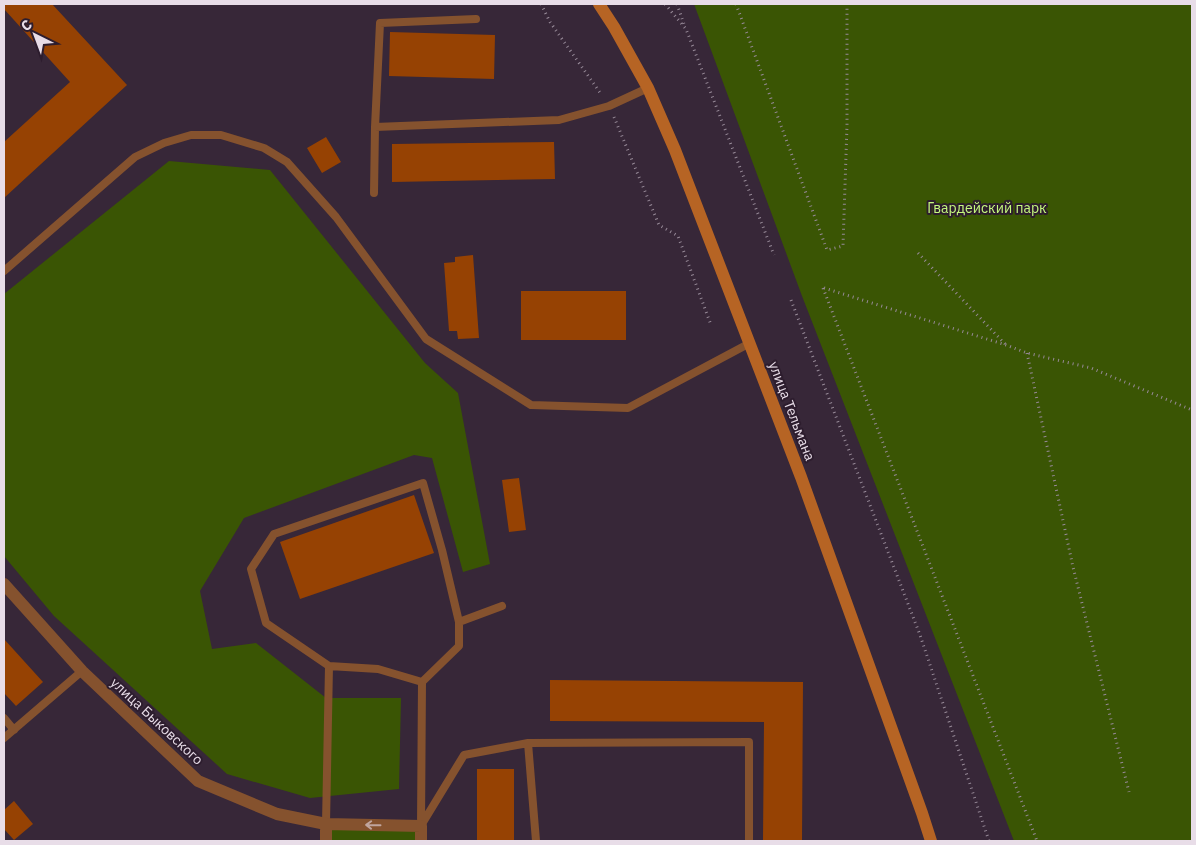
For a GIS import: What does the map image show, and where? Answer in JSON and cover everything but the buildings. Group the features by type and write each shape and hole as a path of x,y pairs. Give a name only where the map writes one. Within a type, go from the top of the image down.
{"main road":[{"name":"улица Тельмана","path":"599,4 648,88 675,150 801,477 922,813 930,841"}],"street":[{"name":"улица Быковского","path":"4,584 82,671 198,781 277,814 326,824 421,826"},
{"path":"326,824 326,841"},
{"path":"421,826 421,841"}],"lane":[{"path":"374,193 380,23 476,19"},
{"path":"375,127 559,120 610,106 648,88"},
{"path":"4,271 135,157 164,143 191,135 221,135 264,148 287,162 336,217 426,339 532,405 628,408 750,343"},
{"path":"421,826 422,682 459,646 460,622 423,483 274,534 251,569 266,623 329,666 378,670 422,682"},
{"path":"460,622 502,606"},
{"path":"326,824 329,666"},
{"path":"4,738 82,671"},
{"path":"4,718 14,730"},
{"path":"421,826 464,755 528,743 749,742 750,841"},
{"path":"528,743 536,841"}],"path":[{"path":"541,4 550,22 610,106 659,225 678,236 711,325"},
{"path":"665,4 686,29"},
{"path":"677,4 774,255"},
{"path":"736,4 827,250 843,246 847,125 847,4"},
{"path":"918,253 1006,345"},
{"path":"1037,841 823,288 1027,353 1091,368 1192,410"},
{"path":"791,300 920,635 989,841"},
{"path":"1027,353 1073,567 1129,792"}],"green space":[{"name":"Гвардейский парк","path":"694,4 1192,4 1192,841 1014,841 802,296"},
{"path":"169,161 270,170 425,363 458,393 490,564 463,572 432,458 414,455 244,518 200,591 212,649 256,643 326,698 401,698 399,789 310,798 227,774 54,616 4,556 4,294"},
{"path":"326,824 421,826 421,841 326,841"}]}
